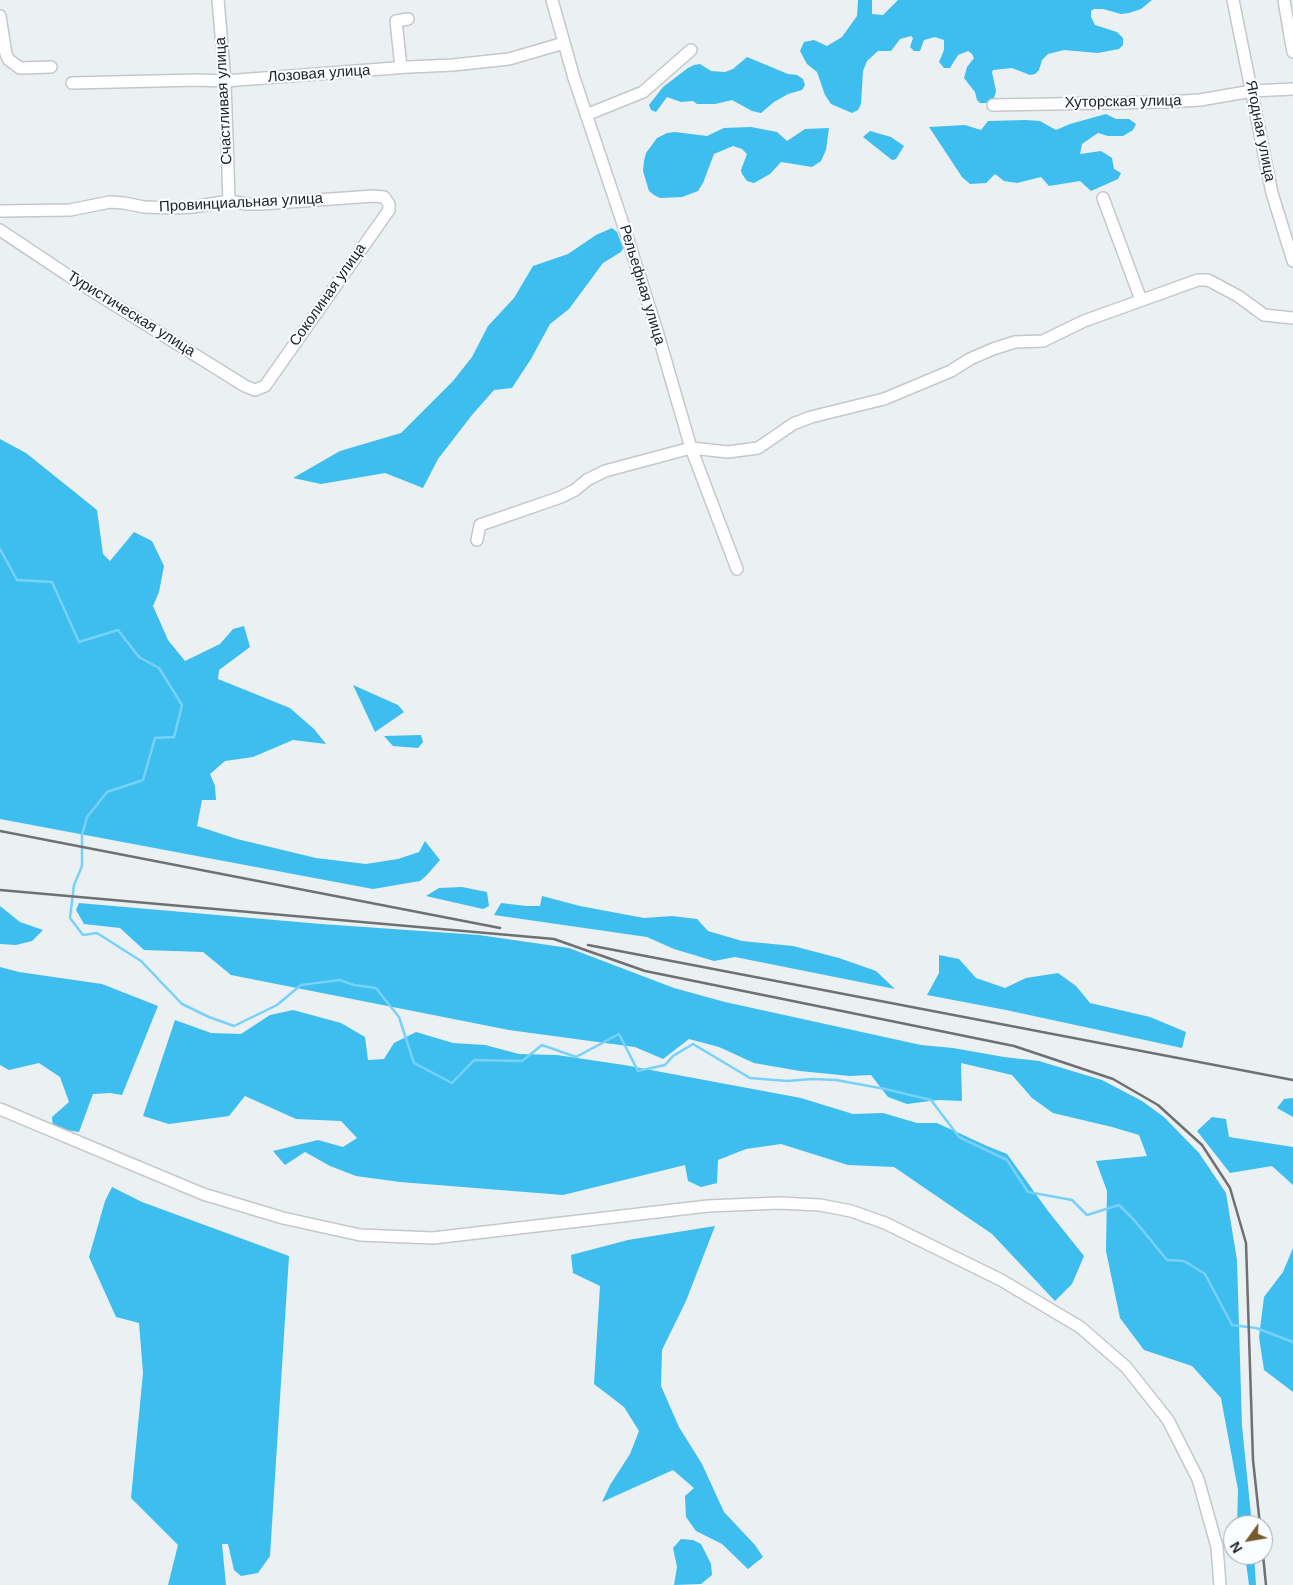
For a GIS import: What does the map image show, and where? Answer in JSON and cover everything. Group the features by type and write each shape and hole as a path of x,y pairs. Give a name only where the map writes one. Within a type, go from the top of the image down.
{"street":[{"name":"Счастливая улица","path":"218,0 225,81 229,201"},
{"name":"Рельефная улица","path":"552,0 586,115 626,233 691,448 738,568"},
{"name":"Ягодная улица","path":"1233,0 1272,193 1293,261"},
{"path":"1284,0 1293,52"},
{"path":"0,16 6,54 9,60 20,68 51,67"},
{"path":"401,67 396,21 408,19"},
{"name":"Лозовая улица","path":"72,83 225,81 499,61 564,43"},
{"path":"586,115 643,92 691,50"},
{"name":"Хуторская улица","path":"993,104 1166,102 1200,100 1252,91 1293,89"},
{"name":"Провинциальная улица","path":"0,211 70,210 110,202 144,207 175,208 229,201 262,204 374,196 384,197 390,204"},
{"path":"1103,198 1141,300"},
{"name":"Соколиная улица","path":"265,386 388,210 390,204"},
{"name":"Туристическая улица","path":"0,230 78,282 244,386 255,390 265,386"},
{"path":"476,540 480,525 561,497 605,471 691,448 728,452 758,448 793,424 811,417 884,399 951,371 970,359 993,349 1015,342 1043,341 1084,321 1203,279 1238,296 1264,315 1293,318"},
{"path":"0,1109 203,1194 283,1218 360,1234 433,1238 708,1206 779,1203 851,1211 885,1222 1008,1284 1080,1327 1126,1367 1168,1420 1198,1479 1217,1547 1220,1585"}],"shaded area":[{"path":"858,0 872,0 872,14 883,15 898,0 1152,0 1141,9 1129,13 1121,14 1103,9 1091,11 1091,17 1095,25 1117,32 1123,38 1123,45 1119,49 1098,53 1064,50 1048,54 1042,60 1039,70 1035,74 1030,75 1012,68 993,70 996,91 994,98 989,103 980,103 977,100 975,92 964,78 967,67 974,58 968,51 958,55 950,68 944,68 939,62 944,50 944,40 935,37 924,40 920,51 914,51 910,47 913,38 911,36 900,39 891,51 878,51 867,61 863,71 861,104 858,110 852,113 831,104 825,95 817,72 807,64 800,51 804,42 814,40 827,46 842,37 857,16"},
{"path":"747,57 788,74 797,75 803,79 805,85 802,90 788,94 774,102 761,113 752,111 732,100 715,104 697,104 693,101 681,102 667,97 656,112 651,110 649,105 663,87 688,68 700,64 711,71 725,72 733,69"},
{"path":"1106,114 1116,119 1129,119 1136,124 1133,130 1123,136 1108,136 1098,133 1082,144 1080,154 1101,151 1112,158 1114,169 1121,173 1118,179 1091,191 1080,181 1049,186 1041,177 1017,183 1004,181 995,174 986,183 970,184 962,177 929,127 965,125 981,130 988,121 1026,120 1040,121 1056,130"},
{"path":"751,127 777,132 787,141 805,129 829,128 826,150 821,161 812,167 781,162 770,174 754,183 747,181 741,170 747,154 742,149 733,146 714,154 698,191 682,197 660,198 649,191 643,171 644,161 646,153 657,138 667,133 675,132 707,136 724,128"},
{"path":"870,131 891,137 904,146 896,159 892,160 863,137"},
{"path":"612,228 617,232 623,248 621,252 603,263 569,309 550,324 531,359 512,388 494,390 472,415 438,459 423,488 385,473 321,484 293,478 340,451 401,433 453,381 472,357 488,326 514,298 533,266 568,254 596,235"},
{"path":"0,439 26,453 97,510 103,554 110,561 134,532 152,541 164,566 159,592 153,606 168,640 185,661 220,644 233,629 244,626 250,647 219,670 218,679 290,708 314,729 326,744 293,740 253,757 225,761 210,774 215,786 216,800 202,800 197,826 237,839 316,858 366,864 398,859 419,852 425,841 440,860 426,876 420,881 373,889 0,819"},
{"path":"353,685 398,705 404,712 375,732"},
{"path":"421,735 423,742 418,748 393,746 384,736"},
{"path":"462,887 487,892 489,906 483,909 426,896 439,888"},
{"path":"542,896 580,906 644,918 672,916 697,919 708,931 742,941 793,946 839,958 876,971 895,989 735,957 714,961 674,949 647,937 494,915 501,903 540,906"},
{"path":"79,903 321,924 479,935 569,948 674,988 725,1002 921,1045 1039,1061 1102,1080 1142,1101 1164,1117 1199,1153 1226,1193 1237,1260 1242,1426 1251,1515 1237,1515 1238,1490 1221,1398 1192,1366 1144,1350 1120,1318 1106,1251 1107,1191 1096,1161 1147,1156 1139,1135 1053,1113 1032,1098 1012,1075 961,1063 962,1101 938,1100 907,1104 888,1097 871,1075 850,1076 800,1071 754,1063 719,1047 689,1039 663,1059 635,1047 509,1030 231,975 203,952 144,950 120,928 84,924 76,910"},
{"path":"0,906 20,922 43,930 32,941 16,945 0,944"},
{"path":"939,955 959,959 976,978 1005,988 1026,978 1058,973 1076,986 1090,1003 1150,1017 1186,1032 1182,1048 927,995 939,973"},
{"path":"0,967 19,972 102,984 158,1006 122,1095 110,1093 93,1094 79,1132 53,1128 52,1117 69,1102 60,1077 39,1063 9,1070 0,1065"},
{"path":"293,1010 341,1023 365,1037 368,1060 384,1059 394,1043 416,1032 453,1043 485,1045 519,1054 557,1055 624,1065 801,1098 853,1114 883,1113 917,1123 937,1123 1007,1154 1048,1211 1084,1256 1072,1284 1055,1301 992,1234 894,1167 848,1165 781,1144 746,1149 718,1160 717,1183 701,1187 688,1181 685,1165 563,1195 400,1182 356,1176 330,1166 305,1152 285,1165 273,1151 318,1140 343,1147 357,1138 341,1121 296,1119 245,1096 229,1116 169,1124 143,1116 175,1020 211,1033 241,1034 270,1015"},
{"path":"1293,1098 1293,1117 1277,1108 1284,1099"},
{"path":"1212,1117 1226,1119 1229,1137 1293,1147 1293,1185 1272,1166 1230,1173 1197,1131"},
{"path":"112,1187 142,1202 289,1256 270,1556 258,1573 241,1576 234,1570 228,1544 222,1544 226,1585 168,1585 178,1545 131,1498 143,1373 139,1323 116,1317 89,1257 105,1201"},
{"path":"715,1226 686,1301 662,1350 661,1386 679,1427 702,1464 724,1512 755,1545 763,1557 748,1569 722,1544 696,1531 686,1517 685,1496 694,1488 673,1470 602,1502 610,1485 630,1454 639,1431 624,1407 594,1384 600,1286 573,1273 571,1255 628,1240"},
{"path":"1293,1248 1293,1392 1264,1370 1259,1337 1264,1297 1283,1272"},
{"path":"681,1539 693,1540 701,1544 711,1564 712,1575 701,1584 674,1585 677,1567 673,1548"},
{"path":"1246,1565 1255,1565 1256,1585 1249,1585"}],"waterway":[{"path":"0,549 17,580 52,582 79,642 118,630 139,657 159,668 182,705 174,737 155,738 143,780 107,792 87,817 82,835 82,866 74,885 70,918 83,935 97,933 141,961 182,1004 234,1026 277,1005 301,985 340,980 354,985 376,988 399,1017 414,1063 452,1083 474,1060 522,1061 542,1045 576,1057 619,1034 638,1071 665,1065 673,1056 693,1044 750,1078 787,1081 836,1080 931,1100 959,1137 1007,1160 1028,1192 1072,1200 1087,1215 1119,1205 1135,1221 1167,1260 1184,1261 1205,1274 1232,1325 1256,1328 1293,1342"}],"railway":[{"path":"0,831 500,928"},
{"path":"0,890 554,939 645,971 1014,1046 1113,1079 1158,1105 1202,1145 1230,1188 1246,1243 1253,1460 1259,1515"},
{"path":"588,945 1293,1080"},
{"path":"1264,1565 1266,1585"}]}
